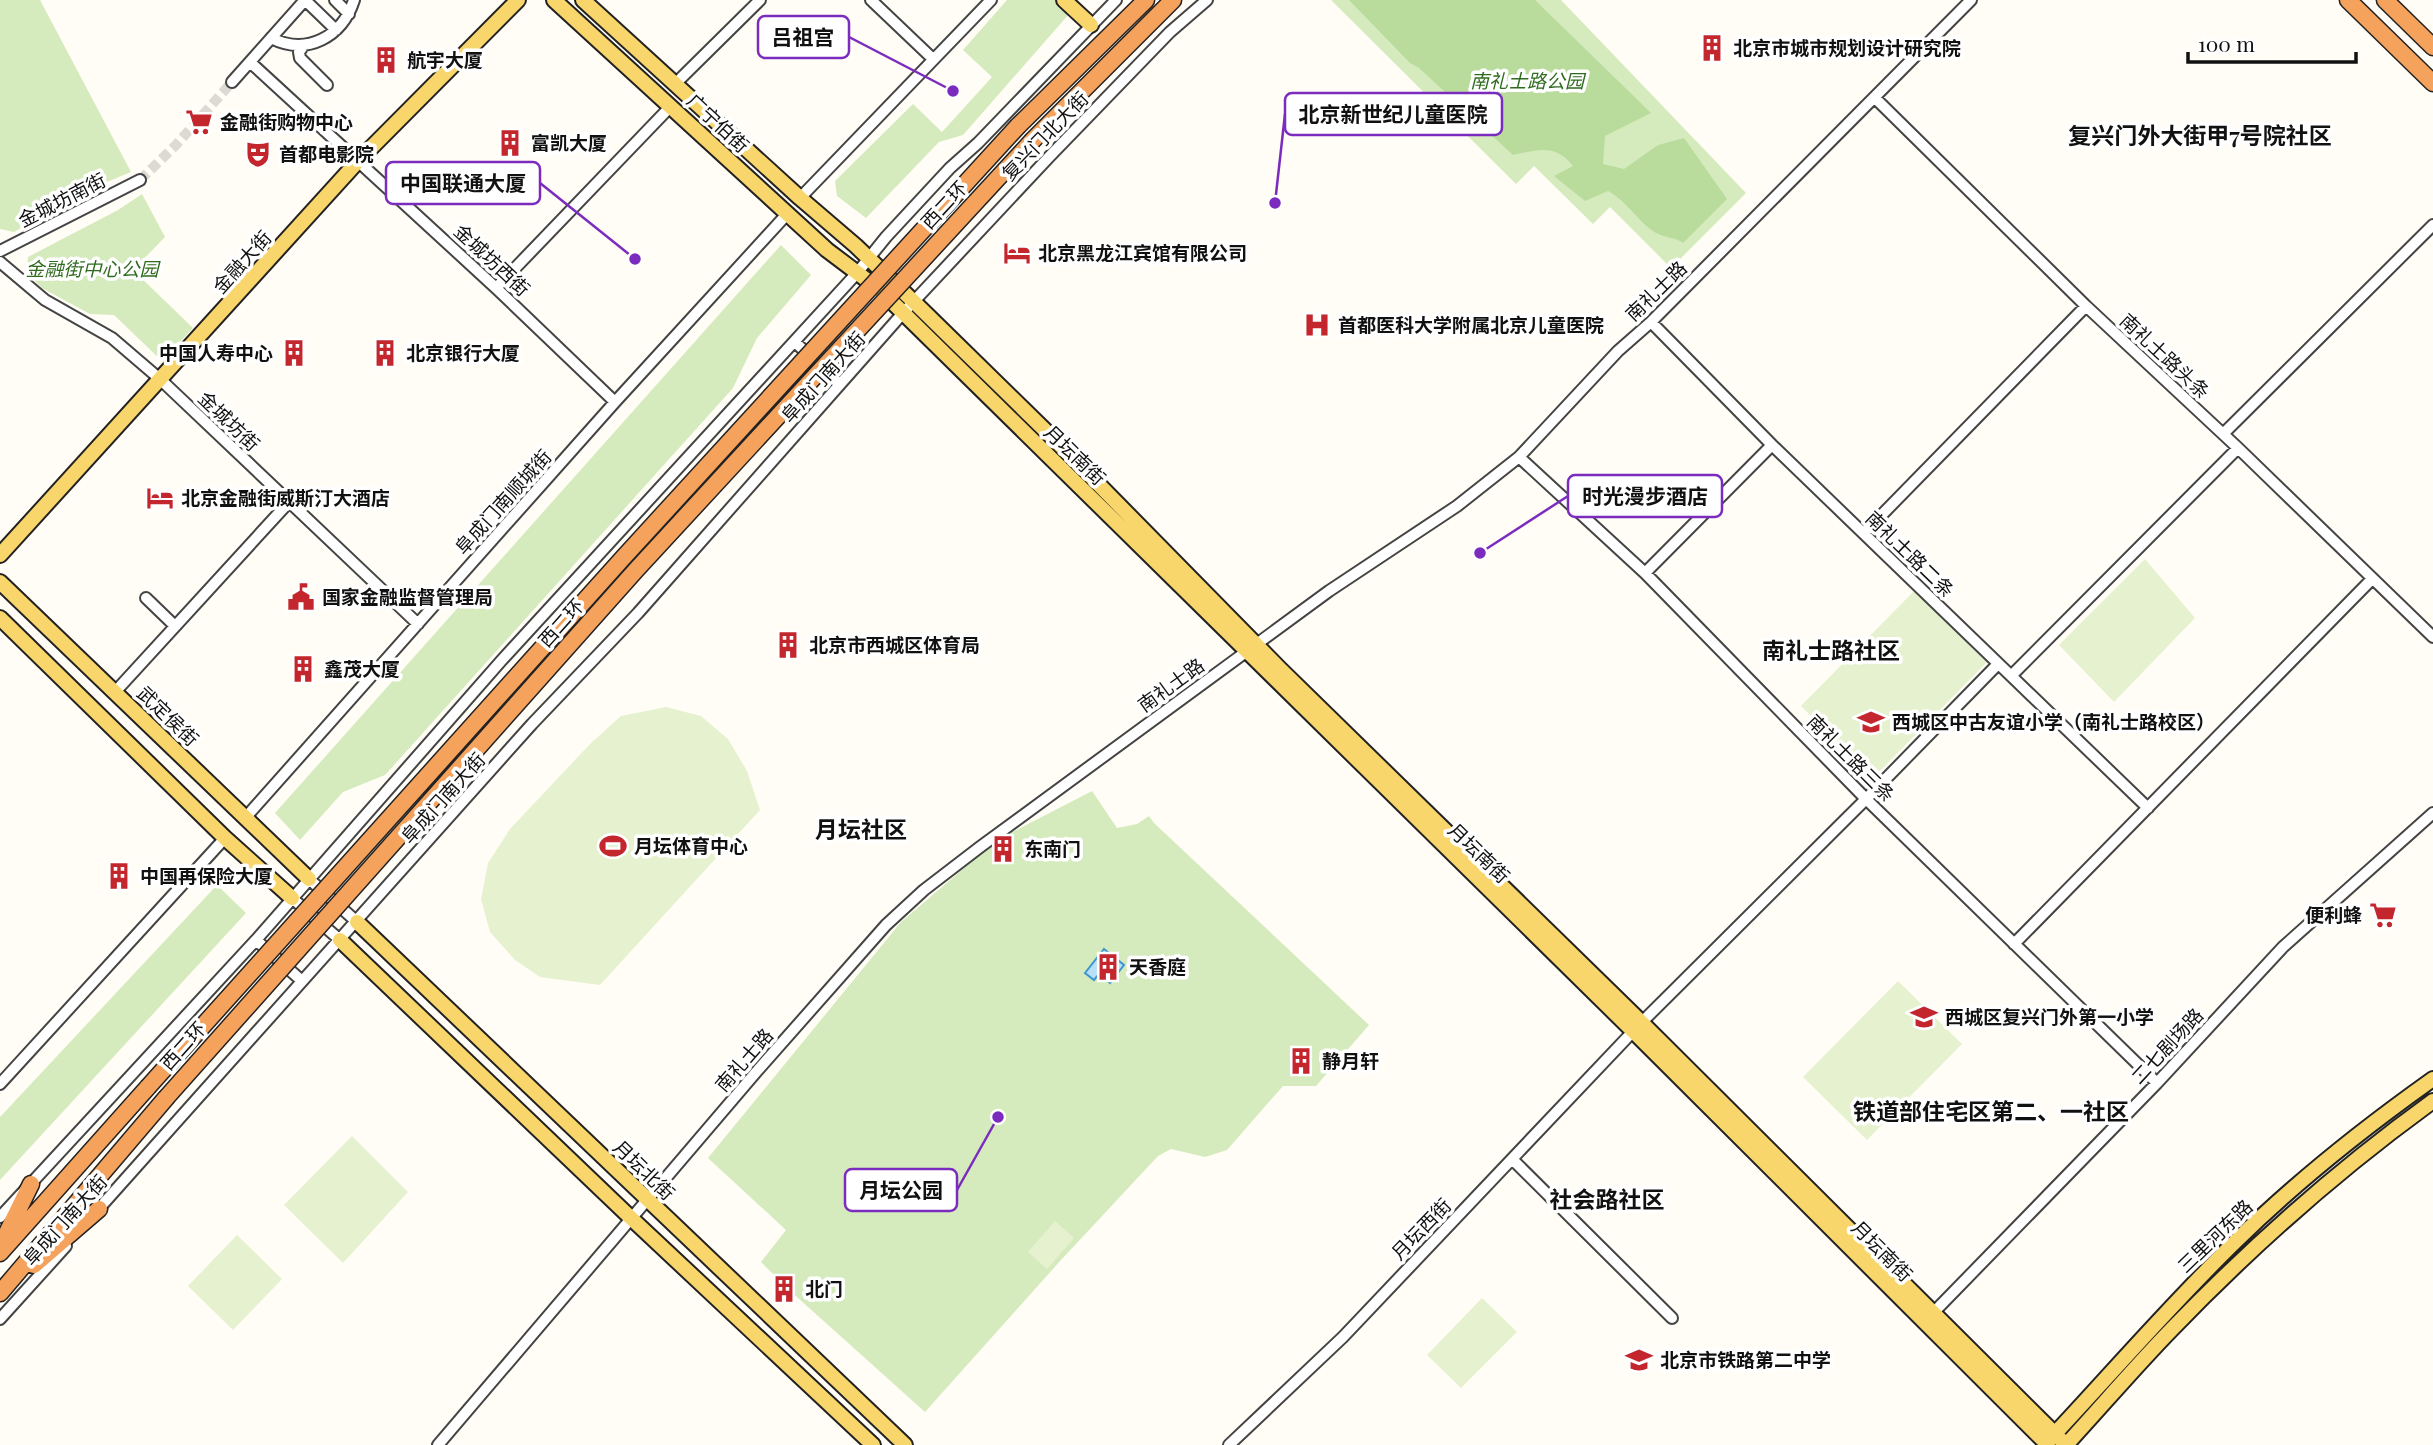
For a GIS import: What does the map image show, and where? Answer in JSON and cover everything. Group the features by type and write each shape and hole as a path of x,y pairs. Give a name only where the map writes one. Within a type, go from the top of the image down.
{"highway":[{"name":"西二环","path":"0,1254 622,559 1018,126 1146,0"},
{"name":"西二环","path":"0,1294 166,1098 636,570 1033,140 1173,0"},
{"path":"2348,0 2433,83"},
{"path":"2385,0 2433,47"},
{"path":"0,1248 31,1184"},
{"path":"0,1294 99,1209"}],"main road":[{"path":"356,158 506,0"},
{"name":"金融大街","path":"0,555 161,380 356,158 518,0"},
{"name":"广宁伯街","path":"554,0 827,250 880,290"},
{"name":"广宁伯街","path":"583,0 891,279"},
{"path":"1064,0 1091,25"},
{"name":"月坛南街","path":"891,279 1252,647"},
{"name":"月坛南街","path":"880,290 1252,647 1638,1027 1934,1312 2049,1442"},
{"name":"武定侯街","path":"0,582 309,879"},
{"path":"0,618 225,838 292,898"},
{"name":"月坛北街","path":"357,922 902,1444"},
{"path":"340,940 873,1445"},
{"name":"月坛南街","path":"1638,1027 2049,1442 2066,1445"},
{"name":"三里河东路","path":"2049,1442 2159,1318 2236,1241 2307,1177 2433,1079"},
{"name":"三里河东路","path":"2066,1445 2170,1331 2252,1249 2317,1192 2433,1101"}],"street":[{"path":"232,82 305,0 335,30"},
{"path":"335,0 349,14"},
{"path":"271,38 285,45 304,45 319,41 335,30 349,14 354,0"},
{"path":"675,83 760,0"},
{"path":"870,0 933,59"},
{"path":"800,198 992,0"},
{"path":"0,1217 256,940 501,662 795,342 950,168 978,143 1116,0"},
{"name":"复兴门北大街","path":"914,302 1129,74 1170,32 1207,0"},
{"name":"南礼士路","path":"438,1445 757,1071 868,946 924,890 1329,591 1457,506 1520,457 1618,351 1651,322 1971,0"},
{"path":"304,45 299,52 300,58 327,85"},
{"name":"金城坊西街","path":"250,62 496,288 615,402"},
{"name":"南礼士路头条","path":"1875,98 2086,306 2238,448 2433,637"},
{"path":"496,288 671,106"},
{"name":"金城坊南街","path":"0,251 140,180"},
{"name":"阜成门南顺城街","path":"246,817 615,402 788,213"},
{"path":"2223,434 2433,225"},
{"name":"金城坊街","path":"0,262 45,300 112,338 161,380 418,624"},
{"path":"816,363 891,279"},
{"name":"阜成门南大街","path":"0,1319 532,724 638,613 914,302"},
{"path":"1864,533 2086,306"},
{"name":"南礼士路二条","path":"1651,322 1772,445 2148,808"},
{"path":"795,342 839,384"},
{"path":"1645,573 1772,445"},
{"path":"2011,676 2238,448"},
{"name":"南礼士路三条","path":"1520,457 1645,573 1866,799 2157,1083"},
{"path":"115,692 289,502"},
{"path":"2014,944 2372,579"},
{"path":"146,598 175,626"},
{"name":"月坛西街","path":"1229,1445 1343,1337 1638,1027 1998,664"},
{"name":"二七剧场路","path":"1934,1312 2157,1083 2284,947 2433,813"},
{"path":"0,1084 225,838"},
{"path":"309,879 357,922"},
{"path":"292,898 340,940"},
{"path":"256,940 302,981"},
{"path":"1512,1159 1672,1318"}],"green space":[{"name":"金融街中心公园","path":"0,0 40,0 131,172 97,186 14,232 0,229"},
{"path":"1007,0 1055,0 1070,13 963,135 939,142 866,218 837,196 835,181 913,104 942,132 992,77 963,50"},
{"name":"南礼士路公园","path":"1331,0 1561,0 1746,193 1671,268 1610,207 1593,224 1534,166 1516,184"},
{"name":"南礼士路公园","path":"1349,0 1535,0 1651,113 1605,136 1603,164 1624,169 1658,145 1684,138 1727,199 1683,243 1656,233 1608,191 1585,201 1554,176 1573,166 1566,159 1546,150 1513,155 1419,68 1410,63"},
{"name":"金融街中心公园","path":"142,194 165,237 133,270 193,328 162,361 114,315 90,314 42,288 27,273 28,257 118,210"},
{"path":"781,245 811,275 757,338 733,388 385,775 343,792 300,840 275,813"},
{"path":"2145,559 2195,618 2114,702 2059,645"},
{"path":"1914,591 1987,662 1873,778 1801,706"},
{"name":"月坛体育中心","path":"666,707 701,716 728,739 747,771 760,810 600,985 540,977 515,960 490,932 481,899 488,863 510,829 590,744 621,716"},
{"path":"1092,791 1117,828 1137,824 1149,816 1369,1025 1316,1086 1283,1086 1227,1150 1205,1157 1171,1149 1158,1156 925,1412 761,1262 786,1230 708,1158 901,922 997,840"},
{"path":"217,885 246,913 0,1180 0,1117"},
{"path":"1898,981 1962,1044 1867,1140 1803,1077"},
{"path":"352,1136 408,1192 343,1263 284,1205"},
{"path":"1055,1221 1074,1238 1047,1269 1028,1252"},
{"path":"237,1235 282,1279 233,1330 188,1286"},
{"path":"1482,1298 1517,1332 1461,1388 1427,1355"}],"water":[{"path":"1104,949 1124,965 1110,983 1099,974 1094,980 1085,973"}],"tunnel":[{"path":"140,180 176,145 232,82"}],"place":[{"name":"北京市城市规划设计研究院","path":"1712,48"},
{"name":"航宇大厦","path":"386,60"},
{"name":"吕祖宫","path":"953,91"},
{"name":"金融街购物中心","path":"199,122"},
{"name":"富凯大厦","path":"510,143"},
{"name":"首都电影院","path":"258,154"},
{"name":"北京新世纪儿童医院","path":"1275,203"},
{"name":"北京黑龙江宾馆有限公司","path":"1017,253"},
{"name":"中国联通大厦","path":"635,259"},
{"name":"首都医科大学附属北京儿童医院","path":"1317,325"},
{"name":"中国人寿中心","path":"294,353"},
{"name":"北京银行大厦","path":"385,353"},
{"name":"北京金融街威斯汀大酒店","path":"160,498"},
{"name":"时光漫步酒店","path":"1480,553"},
{"name":"国家金融监督管理局","path":"301,597"},
{"name":"北京市西城区体育局","path":"788,645"},
{"name":"鑫茂大厦","path":"303,669"},
{"name":"西城区中古友谊小学（南礼士路校区）","path":"1871,722"},
{"name":"月坛体育中心","path":"613,846"},
{"name":"东南门","path":"1003,849"},
{"name":"中国再保险大厦","path":"119,876"},
{"name":"便利蜂","path":"2383,915"},
{"name":"天香庭","path":"1108,967"},
{"name":"西城区复兴门外第一小学","path":"1924,1017"},
{"name":"静月轩","path":"1301,1061"},
{"name":"月坛公园","path":"998,1117"},
{"name":"北门","path":"784,1289"},
{"name":"北京市铁路第二中学","path":"1639,1360"}],"district":[{"name":"复兴门外大街甲7号院社区","path":"2200,136"},
{"name":"南礼士路社区","path":"1831,651"},
{"name":"月坛社区","path":"861,830"},
{"name":"铁道部住宅区第二、一社区","path":"1991,1112"},
{"name":"社会路社区","path":"1607,1200"}]}
